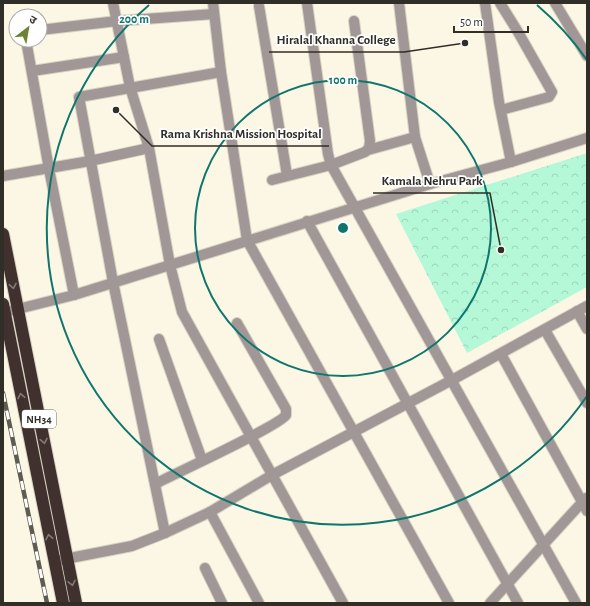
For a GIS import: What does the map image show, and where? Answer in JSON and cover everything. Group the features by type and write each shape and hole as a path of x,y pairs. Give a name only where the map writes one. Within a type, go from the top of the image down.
{"highway":[{"name":"NH34","path":"3,234 76,603"},
{"name":"NH34","path":"4,308 63,603"}],"street":[{"path":"112,3 130,88 149,148 170,265 182,312 343,603"},
{"path":"212,3 247,240 449,603"},
{"path":"307,3 328,154 331,164 576,603"},
{"path":"399,3 415,137 430,184"},
{"path":"485,3 501,110 511,162"},
{"path":"500,3 552,92 549,97 501,110"},
{"path":"555,3 587,56"},
{"path":"259,6 287,176"},
{"path":"48,29 214,14"},
{"path":"354,21 370,141 368,150"},
{"path":"28,48 49,169 74,295"},
{"path":"32,72 124,57"},
{"path":"165,533 113,282 79,97 221,72"},
{"path":"272,180 331,164 368,150 415,137"},
{"path":"4,308 17,309 74,295 307,221 430,184 511,162 587,138"},
{"path":"3,176 49,169 149,148"},
{"path":"307,221 518,603"},
{"path":"54,561 132,546 165,533 210,512 272,475 501,354 587,306"},
{"path":"577,311 587,329"},
{"path":"155,484 280,421 287,413 237,323"},
{"path":"545,330 587,403"},
{"path":"159,339 202,460"},
{"path":"501,354 585,499 587,511"},
{"path":"490,603 585,499"},
{"path":"210,512 259,603"},
{"path":"205,568 222,603"}],"green space":[{"path":"587,153 587,287 467,353 396,214"}],"railway":[{"path":"3,393 47,603"}],"place":[{"name":"Hiralal Khanna College","path":"465,43"},
{"name":"Rama Krishna Mission Hospital","path":"116,110"},
{"name":"Kamala Nehru Park","path":"501,250"}]}
